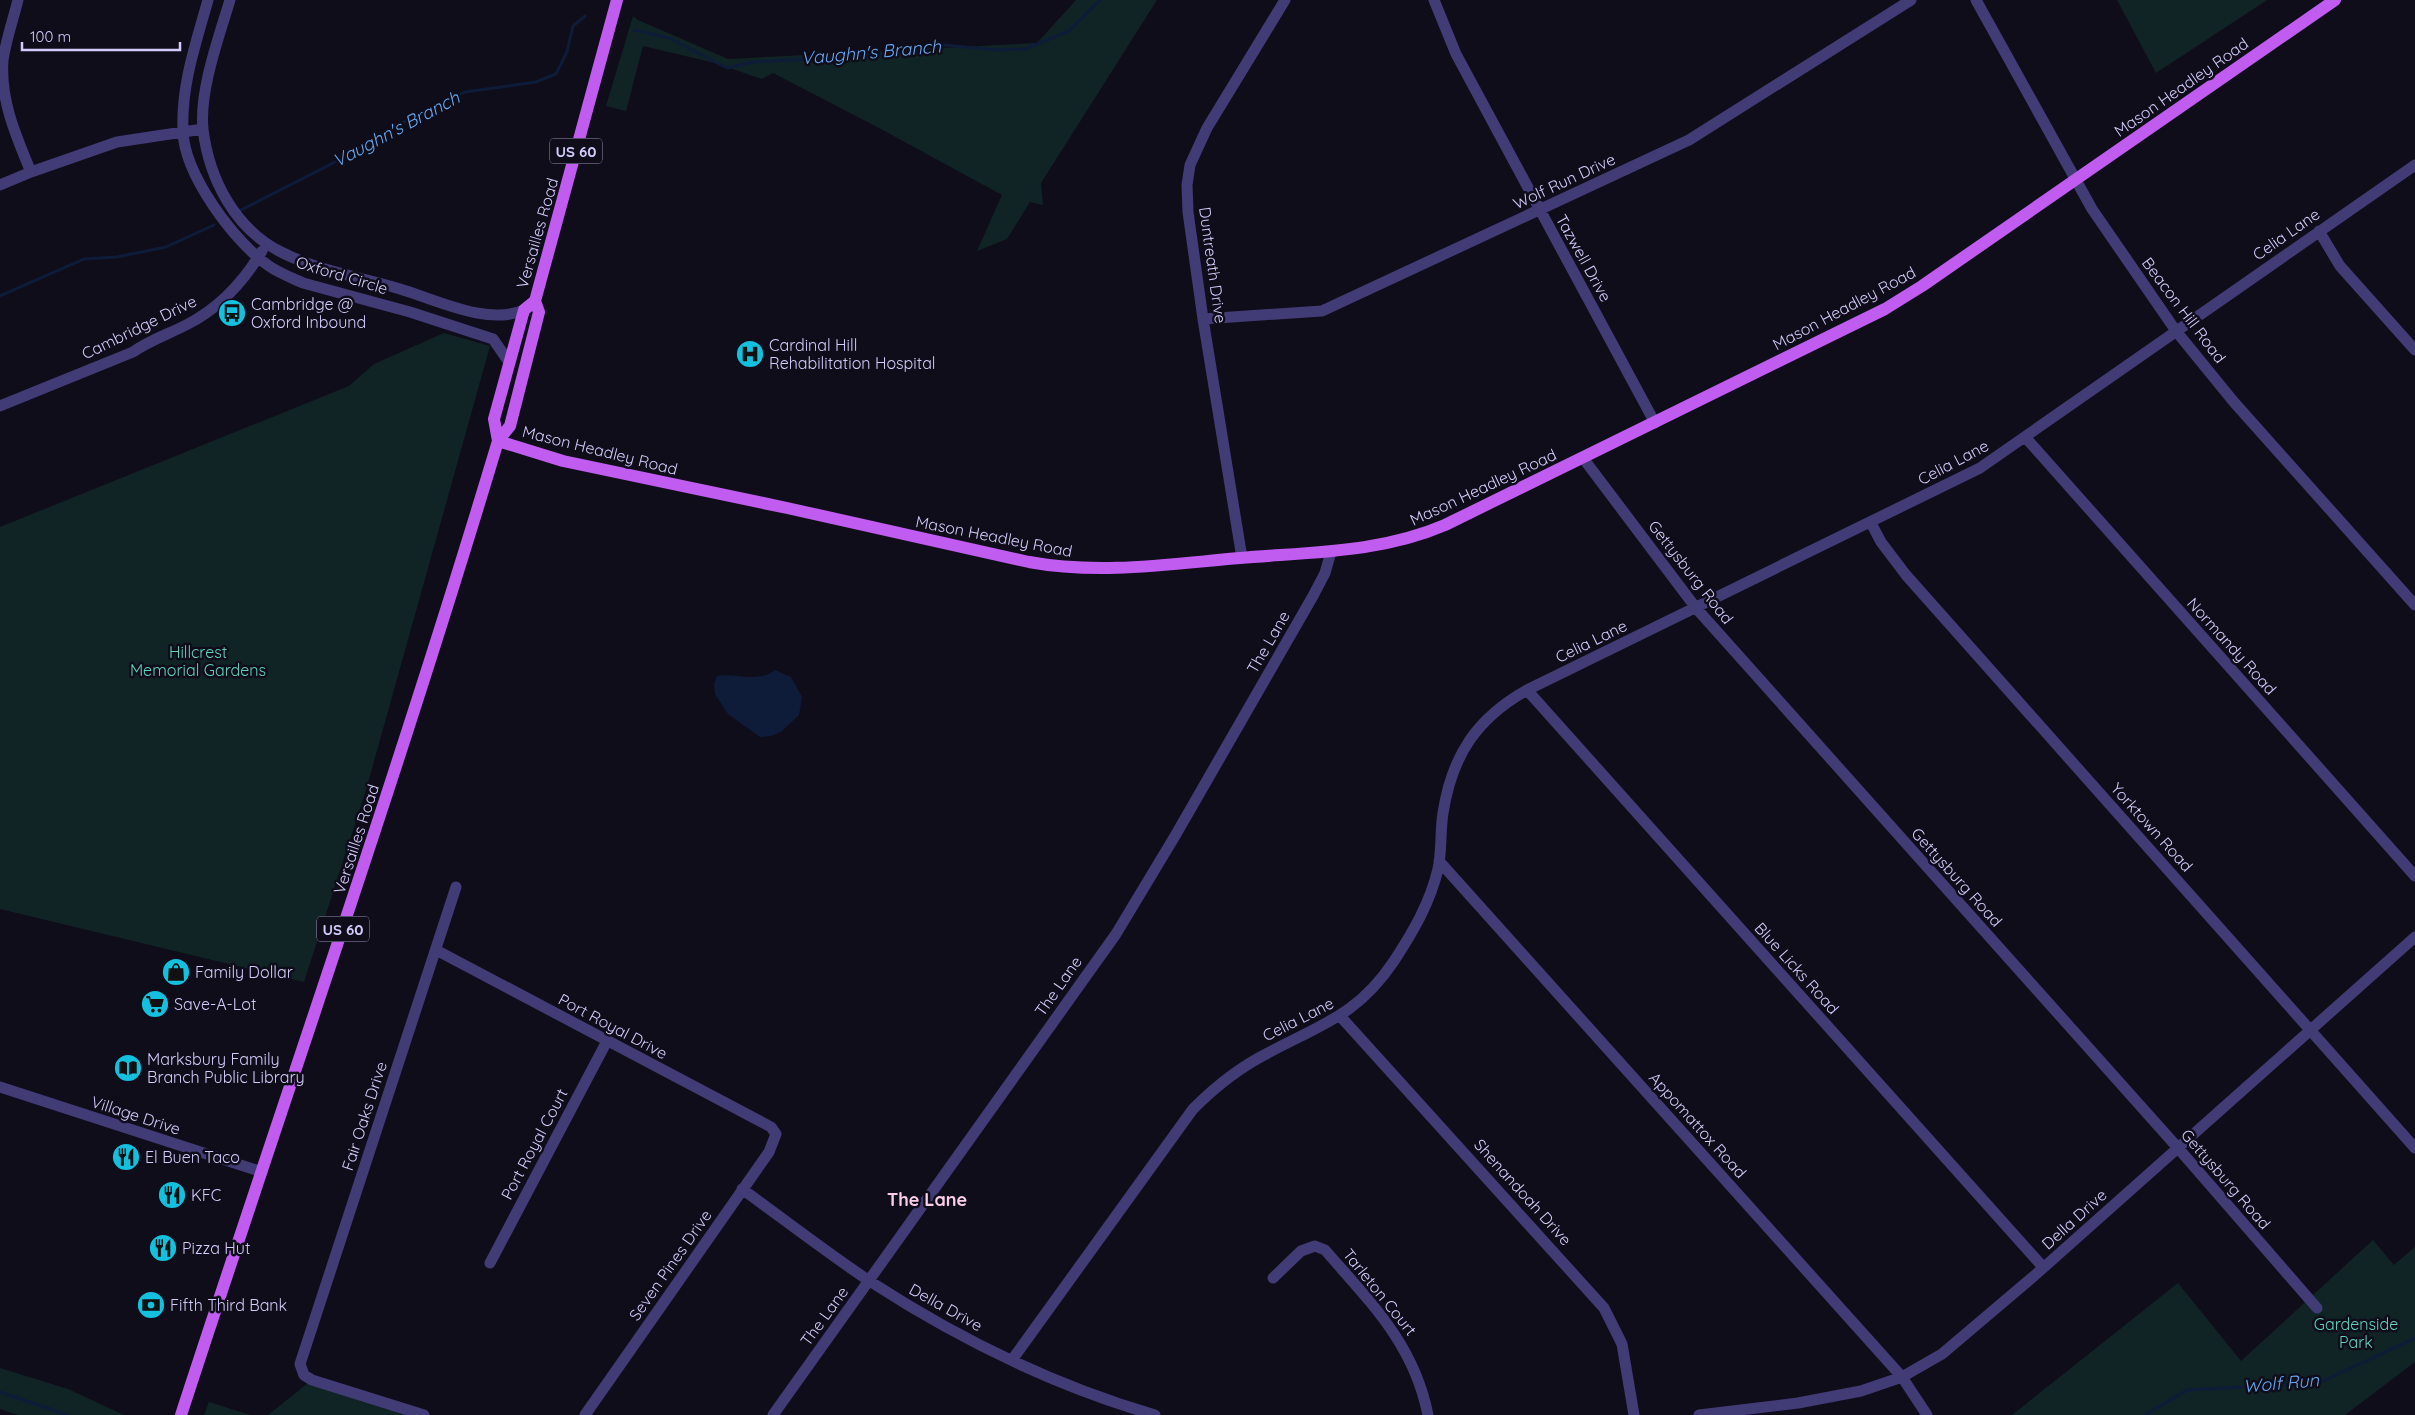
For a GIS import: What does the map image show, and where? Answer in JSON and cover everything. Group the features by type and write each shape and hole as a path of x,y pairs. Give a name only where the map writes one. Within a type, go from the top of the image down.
{"main road":[{"name":"Versailles Road","path":"498,441 494,419 509,362 524,310 534,301 618,0"},
{"name":"Mason Headley Road","path":"498,441 563,461 1050,566 1087,570 1116,569 1331,552 1390,544 1422,535 1655,423 1885,309 1922,286 2335,0"},
{"name":"Versailles Road","path":"181,1415 440,632 498,441 510,426 539,312 534,301"}],"street":[{"path":"18,0 3,61 3,98 9,120 31,172"},
{"name":"Oxford Circle","path":"208,0 187,76 182,133 199,181 231,232 258,258 271,267 303,283 418,315 493,339 509,362"},
{"name":"Oxford Circle","path":"230,0 210,73 203,129 216,179 222,193 242,222 280,252 309,264 384,284 477,313 497,317 511,316 524,310"},
{"name":"Duntreath Drive","path":"1242,558 1203,319 1188,212 1187,185 1190,165 1207,128 1285,0"},
{"name":"Tazwell Drive","path":"1434,0 1456,54 1539,212 1655,423"},
{"name":"Wolf Run Drive","path":"1203,319 1322,311 1539,212 1689,140 1911,0"},
{"name":"Beacon Hill Road","path":"1976,0 2075,180 2127,261 2176,331 2234,401 2415,605"},
{"path":"0,185 31,172 117,142 203,129"},
{"name":"Celia Lane","path":"1012,1360 1193,1109 1208,1094 1240,1069 1341,1017 1384,975 1412,933 1426,903 1439,861 1443,811 1448,786 1457,762 1469,739 1490,715 1504,703 1980,468 2026,438 2319,230 2415,165"},
{"path":"2319,230 2340,266 2415,350"},
{"name":"Cambridge Drive","path":"0,406 132,352 147,342 200,317 237,286 267,243"},
{"name":"Normandy Road","path":"2026,438 2415,876"},
{"name":"Gettysburg Road","path":"1583,458 1696,608 2178,1148 2317,1308"},
{"name":"Yorktown Road","path":"1872,522 1881,542 1906,575 2415,1148"},
{"name":"The Lane","path":"773,1415 1116,934 1313,596 1325,574 1331,552"},
{"name":"Blue Licks Road","path":"1527,690 2043,1267"},
{"name":"Appomattox Road","path":"1439,861 1902,1377 1927,1415"},
{"name":"Fair Oaks Drive","path":"424,1415 312,1380 301,1369 302,1354 456,888"},
{"name":"Della Drive","path":"1699,1415 1843,1395 1902,1377 1923,1366 1964,1338 2415,937"},
{"name":"Port Royal Drive","path":"436,950 771,1127 775,1131"},
{"name":"Shenandoah Drive","path":"1341,1017 1604,1308 1622,1344 1634,1415"},
{"name":"Port Royal Court","path":"490,1263 607,1041"},
{"name":"Village Drive","path":"0,1087 262,1172"},
{"name":"Seven Pines Drive","path":"585,1415 742,1189 770,1152 775,1141 775,1131"},
{"name":"Della Drive","path":"742,1189 870,1281 913,1308 1044,1376 1155,1415"},
{"name":"Tarleton Court","path":"1273,1278 1300,1251 1315,1246 1325,1250 1368,1298 1404,1347 1420,1379 1428,1415"}],"green space":[{"path":"1076,0 1157,0 1041,183 1043,205 1030,202 1007,239 977,251 1002,195 773,73 762,79 715,63 643,46 626,111 606,106 633,16 638,20 728,59 1037,43"},
{"path":"2117,0 2267,0 2156,73"},
{"name":"Hillcrest Memorial Gardens","path":"444,333 490,346 366,790 304,982 0,909 0,527 349,386 374,364"},
{"name":"Gardenside Park","path":"2373,1240 2394,1265 2415,1247 2415,1362 2345,1415 2012,1415 2178,1283 2241,1361"},
{"path":"0,1368 68,1389 124,1415 18,1415 0,1409"},
{"path":"312,1380 424,1415 268,1415"},
{"path":"209,1402 250,1415 204,1415"}],"water":[{"path":"775,670 791,677 802,697 799,715 781,732 771,736 760,737 728,714 715,694 714,684 717,676 754,677 768,674"}],"waterway":[{"name":"Vaughn's Branch","path":"634,30 669,38 727,68 754,62 881,55 945,45 996,50 1025,49 1069,31 1100,0"},
{"name":"Vaughn's Branch","path":"239,211 343,158 378,135 465,92 536,82 556,74 567,52 573,26 585,16"},
{"name":"Vaughn's Branch","path":"0,296 84,259 117,257 166,247 214,225"},
{"name":"Wolf Run","path":"2145,1415 2187,1390 2319,1383 2415,1338"},
{"name":"Wolf Run","path":"0,1392 68,1415"}],"place":[{"name":"Cambridge @ Oxford Inbound","path":"232,313"},
{"name":"Cardinal Hill Rehabilitation Hospital","path":"750,354"},
{"name":"Family Dollar","path":"176,972"},
{"name":"Save-A-Lot","path":"155,1004"},
{"name":"Marksbury Family Branch Public Library","path":"128,1068"},
{"name":"El Buen Taco","path":"126,1157"},
{"name":"KFC","path":"172,1195"},
{"name":"Pizza Hut","path":"163,1248"},
{"name":"Fifth Third Bank","path":"151,1305"}],"district":[{"name":"The Lane","path":"927,1199"}]}
